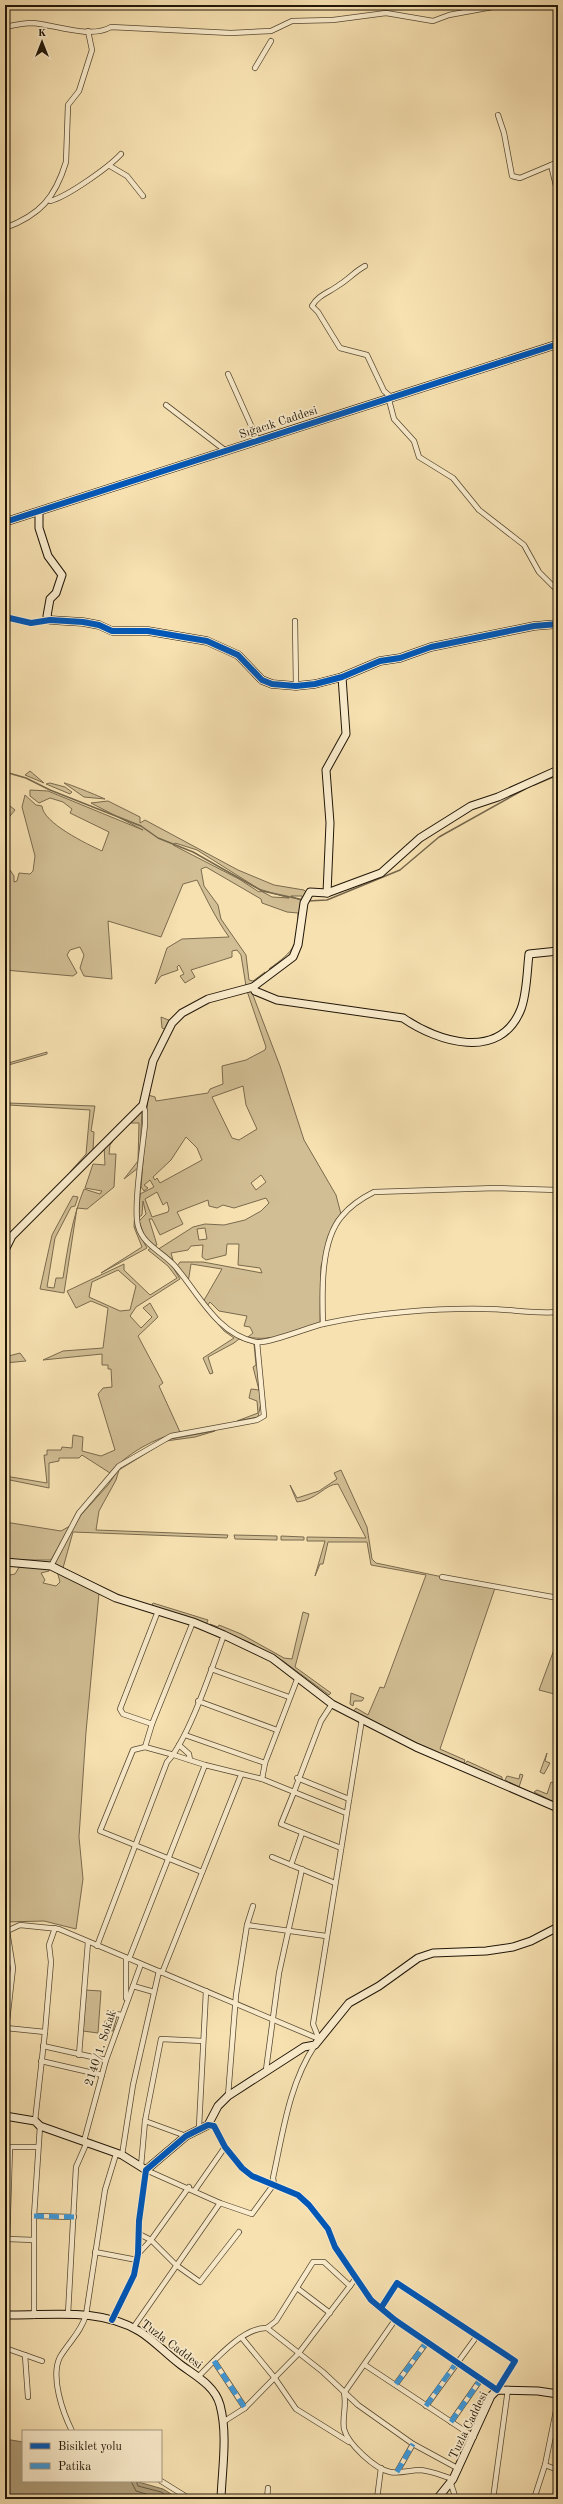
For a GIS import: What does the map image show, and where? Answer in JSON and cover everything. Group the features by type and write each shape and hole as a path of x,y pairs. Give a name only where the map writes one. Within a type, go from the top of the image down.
{"street":[{"path":"5,27 32,23 88,31 106,30 111,27 231,33 270,31 292,21 333,20 386,13 432,21 449,15 503,5"},
{"path":"5,228 23,222 50,200 66,162 68,105 78,91 92,50 88,31"},
{"path":"254,68 271,41"},
{"path":"498,115 504,133 512,176 520,178 558,162"},
{"path":"50,200 60,199 98,171 110,166 121,154"},
{"path":"551,165 558,194"},
{"path":"110,166 127,176 143,196"},
{"path":"365,266 353,272 341,285 324,294 312,306 318,312 340,348 367,355 381,386 391,397 389,400 392,414 414,441 420,457 453,478 479,510 524,545 539,572 558,591"},
{"name":"Sığacık Caddesi","path":"5,522 558,344"},
{"path":"228,374 258,440"},
{"path":"166,405 226,451"},
{"path":"39,512 39,528 48,556 62,575 56,593 50,599 48,616 50,620"},
{"path":"5,617 31,623 50,620 83,622 99,624 112,631 148,631 207,641 238,655 262,680 296,686 315,684 342,677 376,663 400,658 431,647 534,626 558,624"},
{"path":"295,622 296,686"},
{"path":"327,893 330,823 326,778 329,764 346,734 342,677"},
{"path":"5,1250 12,1236 143,1105 153,1061 172,1023 182,1013 208,999 253,987 296,953 304,903 310,892 327,893 381,873 420,838 471,806 498,797 558,770"},
{"path":"253,987 255,991 277,1000 402,1018 418,1028 459,1043 474,1043 501,1035 509,1030 521,1009 529,954 558,951"},
{"path":"143,1105 145,1110 145,1124 136,1217 141,1235 146,1242 174,1265 215,1317 239,1335 257,1342 323,1324 400,1313 487,1309 536,1314 558,1312"},
{"path":"323,1324 322,1272 332,1235 341,1216 363,1198 374,1192 496,1188 558,1190"},
{"path":"51,1566 79,1513 119,1466 127,1460 171,1436 257,1420 264,1416 257,1342"},
{"path":"5,1562 51,1566 116,1598 193,1622 224,1635 272,1658 332,1704 416,1747 558,1808"},
{"path":"442,1577 558,1598"},
{"path":"152,1724 122,1714 120,1709 158,1611"},
{"path":"145,1747 152,1724 193,1622"},
{"path":"97,1946 167,1762 174,1755 185,1735 224,1635"},
{"path":"211,1669 289,1697"},
{"path":"262,1779 265,1763 289,1697 298,1677"},
{"path":"198,1701 277,1730"},
{"path":"332,1704 321,1721 297,1778 294,1792 281,1824 341,1848"},
{"path":"317,2042 313,2024 362,1719"},
{"path":"185,1735 265,1763"},
{"path":"179,1745 189,1754 190,1760"},
{"path":"202,1872 100,1831 133,1750 145,1747 241,1775 262,1779 346,1813"},
{"path":"126,2001 128,1959 205,1765"},
{"path":"72,2430 60,2403 56,2371 60,2358 83,2326 86,2315 105,2190 119,2155 154,1992 241,1775"},
{"path":"297,1778 349,1799"},
{"path":"291,1865 302,1833"},
{"path":"272,1857 335,1883"},
{"path":"266,2070 272,2018 287,1931 302,1869"},
{"path":"228,2096 236,2004 247,1925 252,1906"},
{"path":"5,2039 13,1968 6,1931 20,1925 55,1928 272,2018 317,2042"},
{"path":"247,1925 326,1936"},
{"path":"5,2116 38,2123 85,2141 189,2187 220,2203 252,2214 274,2184 273,2178 289,2102 304,2062 317,2042 349,2003 379,1986 418,1958 433,1953 486,1952 513,1947 531,1941 558,1926"},
{"path":"34,2316 34,2216 41,2061 51,1962 49,1945 55,1928"},
{"path":"79,2055 88,1942"},
{"name":"2140/1. Sokak","path":"68,2314 76,2167 85,2141 106,2060 126,2001 141,1964"},
{"path":"133,1986 154,1992"},
{"path":"198,2127 206,1991"},
{"path":"109,2013 122,2015"},
{"path":"6,2028 45,2032"},
{"path":"112,2320 134,2275 137,2260 144,2168 145,2121 161,2039 203,2041"},
{"path":"208,2125 218,2106 228,2096 266,2070 304,2047 317,2042"},
{"path":"43,2046 106,2060"},
{"path":"41,2061 102,2075"},
{"path":"145,2121 186,2136"},
{"path":"144,2168 198,2127 208,2125 214,2126 225,2147 252,2176 298,2195 309,2205 328,2230 335,2247 365,2293 381,2308 395,2320 497,2390 515,2361 397,2283 381,2308"},
{"path":"5,2310 8,2239 6,2221 8,2147 37,2147"},
{"path":"195,2190 225,2147"},
{"path":"138,2254 151,2240 189,2187"},
{"path":"133,2328 220,2203"},
{"path":"34,2216 74,2217"},
{"path":"139,2234 151,2240 176,2266 201,2282 239,2232"},
{"path":"8,2239 34,2240"},
{"path":"95,2252 137,2260"},
{"path":"198,2377 214,2361 242,2338 262,2328 267,2328 276,2321 298,2288 310,2265 317,2260 324,2262 350,2286"},
{"path":"223,2422 244,2408 298,2354 356,2278"},
{"path":"298,2288 330,2313"},
{"name":"Tuzla Caddesi","path":"5,2315 34,2316 68,2314 86,2315 112,2320 133,2328 198,2377 216,2395 220,2404 223,2422 221,2499"},
{"path":"349,2442 344,2430 343,2414 346,2406 344,2393 395,2320"},
{"path":"267,2328 322,2372 344,2393 413,2444 459,2468"},
{"path":"426,2406 477,2336"},
{"path":"242,2338 274,2377 296,2408 349,2442 356,2450 381,2468 396,2472 423,2470 452,2482 456,2499"},
{"path":"396,2384 427,2342"},
{"path":"5,2348 42,2361"},
{"path":"25,2355 28,2397"},
{"path":"214,2361 244,2408"},
{"path":"365,2365 396,2384 426,2406 474,2437"},
{"path":"451,2422 481,2379"},
{"path":"492,2499 508,2389"},
{"name":"Tuzla Caddesi","path":"437,2499 452,2482 474,2437 491,2396 497,2390 508,2389 558,2394"},
{"path":"534,2499 545,2465 558,2401"},
{"path":"396,2472 413,2444"},
{"path":"545,2465 558,2470"},
{"path":"377,2499 381,2468"},
{"path":"162,2482 190,2499"},
{"path":"267,2499 268,2488"},
{"path":"557,2499 558,2494"}],"shaded area":[{"path":"30,771 44,783 25,775"},
{"path":"50,783 65,787 72,792 70,794 46,784"},
{"path":"64,783 77,788 105,799 84,797"},
{"path":"30,790 48,791 143,830 91,803 108,801 140,817 140,823 145,820 238,870 274,885 304,890 306,892 302,899 302,896 291,896 302,901 295,949 293,953 269,969 290,952 296,940 298,913 287,912 262,903 261,899 206,867 201,869 204,886 218,905 221,919 246,955 249,980 253,981 265,972 256,984 249,988 208,998 190,1007 179,1015 166,1030 162,1028 161,1017 171,1021 196,1002 215,994 246,986 241,955 237,950 232,951 232,957 191,970 195,977 185,983 180,976 184,974 179,965 177,967 178,970 161,976 155,984 167,948 182,939 229,937 197,880 183,884 161,937 108,921 112,979 84,976 80,968 84,955 80,947 70,950 67,955 77,973 73,976 5,970 5,873 10,870 14,876 14,882 17,881 19,873 30,874 33,871 35,856 22,807 25,795 36,805 42,806 44,813 57,826 102,851 109,832 70,813 72,809 63,802 50,798 39,803 30,796","holes":["175,843 197,850 259,889 289,898 272,897 261,891 259,892 239,879 173,845"]},
{"path":"5,802 15,810 6,821 5,819"},
{"path":"251,990 280,1066 304,1140 336,1195 341,1214 321,1266 320,1323 294,1333 266,1338 248,1337 253,1333 250,1327 244,1326 247,1316 219,1311 210,1302 207,1306 203,1302 222,1269 191,1264 188,1283 177,1266 180,1262 203,1262 262,1273 260,1268 238,1265 239,1244 227,1244 226,1255 206,1260 202,1257 203,1245 191,1246 188,1250 171,1253 173,1260 157,1250 193,1227 205,1224 224,1225 245,1220 261,1211 269,1203 266,1198 234,1208 223,1205 217,1208 209,1206 208,1200 177,1212 183,1224 160,1235 152,1219 149,1219 157,1245 153,1246 146,1240 139,1221 146,1214 143,1201 142,1215 138,1218 140,1194 154,1187 150,1180 144,1185 148,1188 144,1191 141,1187 148,1095 155,1097 156,1101 208,1093 210,1089 223,1084 222,1066 246,1060 265,1050 266,1047 247,991","holes":["243,1086 246,1105 257,1129 239,1140 232,1138 212,1097","186,1137 197,1148 202,1160 160,1183 157,1178 155,1180 153,1177 171,1160","261,1175 266,1182 256,1190 251,1183","157,1192 163,1205 167,1202 169,1209 168,1212 152,1217 145,1199","205,1228 207,1239 199,1240 197,1229"]},
{"path":"47,1052 47,1054 5,1066 5,1064"},
{"path":"6,1068 7,1103 95,1106 91,1131 94,1132 93,1150 72,1173 70,1172 86,1154 90,1110 9,1105 5,1125"},
{"path":"142,1110 139,1174 138,1168 124,1179 138,1161 139,1123 130,1123 110,1145 109,1154 116,1154 114,1187 87,1209 77,1208 84,1189 100,1194 102,1191 85,1188 93,1164 105,1165 104,1145"},
{"path":"73,1196 78,1197 75,1206 71,1207 55,1238 47,1287 54,1288 56,1278 63,1278 71,1233 77,1210 64,1293 40,1289 52,1235"},
{"path":"135,1209 136,1228 147,1248 101,1273 142,1247 134,1227"},
{"path":"151,1248 171,1264 180,1279 136,1307 130,1316 141,1328 152,1317 143,1308 150,1303 158,1317 138,1336 163,1383 159,1386 180,1432 161,1438 142,1447 125,1459 110,1473 82,1455 79,1458 59,1458 59,1461 49,1463 49,1488 5,1479 5,1476 47,1483 44,1455 47,1455 47,1450 61,1450 62,1447 72,1448 73,1435 83,1437 82,1451 101,1456 115,1450 98,1394 103,1388 112,1387 111,1369 108,1369 108,1365 102,1365 102,1354 43,1360 63,1351 103,1348 108,1308 91,1301 76,1308 67,1291 124,1264 124,1270 150,1295 177,1278 168,1266 148,1250","holes":["118,1270 136,1286 130,1310 120,1311 89,1297 92,1282"]},
{"path":"204,1308 223,1326 256,1343 261,1403 258,1417 237,1421 258,1413 257,1401 249,1398 251,1389 259,1390 253,1367 256,1365 254,1344 239,1339 208,1357 213,1373 210,1374 203,1358 234,1338 224,1331"},
{"path":"20,1353 26,1361 5,1363 5,1357"},
{"path":"215,1431 195,1437 166,1441 119,1470 116,1480 99,1511 96,1530 228,1535 227,1538 73,1532 63,1568 54,1563 80,1516 108,1485 120,1467 165,1440"},
{"path":"341,1470 367,1527 372,1559 376,1563 495,1588 440,1749 465,1760 464,1763 435,1752 353,1712 356,1708 368,1715 380,1687 384,1688 426,1575 371,1565 367,1542 328,1542 323,1564 320,1564 315,1576 325,1541 307,1541 307,1537 366,1538 338,1484 329,1487 304,1501 297,1502 290,1485 297,1498 319,1491 337,1479 334,1473"},
{"path":"5,1522 61,1531 70,1526 51,1560 6,1560"},
{"path":"234,1535 277,1536 277,1540 235,1539"},
{"path":"281,1536 304,1537 304,1540 281,1540"},
{"path":"21,1564 48,1567 49,1571 41,1573 45,1580 43,1583 56,1586 60,1582 57,1571 99,1593 86,1732 79,1837 83,1879 76,1929 44,1921 5,1922 5,1576 15,1574"},
{"path":"69,1571 126,1598 117,1596"},
{"path":"153,1603 208,1620 206,1625 151,1607"},
{"path":"303,1612 309,1614 295,1667 331,1693 329,1695 283,1661 248,1642 209,1626 210,1624 218,1627 219,1625 241,1634 284,1658 292,1659"},
{"path":"555,1647 558,1647 558,1695 539,1690"},
{"path":"351,1693 364,1698 362,1701 354,1701 353,1706 350,1704"},
{"path":"547,1753 545,1761 550,1763 544,1774 540,1772"},
{"path":"467,1761 502,1777 502,1780 465,1764"},
{"path":"520,1774 523,1775 519,1787 505,1780 507,1776 519,1779"},
{"path":"551,1782 558,1785 558,1804 534,1792 537,1790 547,1794"},
{"path":"85,1990 101,1991 98,2033 83,2031"},
{"path":"113,2016 117,2016 113,2031 105,2030 105,2021 113,2021"}],"water":[{"path":"5,2439 22,2442 22,2482 138,2482 163,2489 179,2499 5,2499"}],"waterway":[{"path":"5,772 26,778 50,790 141,826 158,838 193,852 262,891 304,900"},
{"path":"534,785 558,775"},
{"path":"307,901 327,900 400,870 439,837 525,789"}],"marked path":[{"path":"34,2216 74,2217"},
{"path":"396,2384 427,2342"},
{"path":"214,2361 245,2408"},
{"path":"426,2406 456,2363"},
{"path":"451,2422 481,2379"},
{"path":"397,2472 413,2444"}],"cycle path":[{"path":"5,522 558,344"},
{"path":"5,617 31,623 50,620 83,622 99,625 112,631 148,631 207,641 238,655 262,680 272,684 296,686 315,684 342,677 380,661 400,658 431,647 534,626 558,624"},
{"path":"112,2320 134,2275 138,2254 139,2221 146,2170 186,2136 208,2125 214,2126 225,2147 242,2168 252,2176 298,2195 309,2205 328,2229 335,2247 371,2300 395,2320 497,2390 515,2361 397,2283 381,2308"}]}
